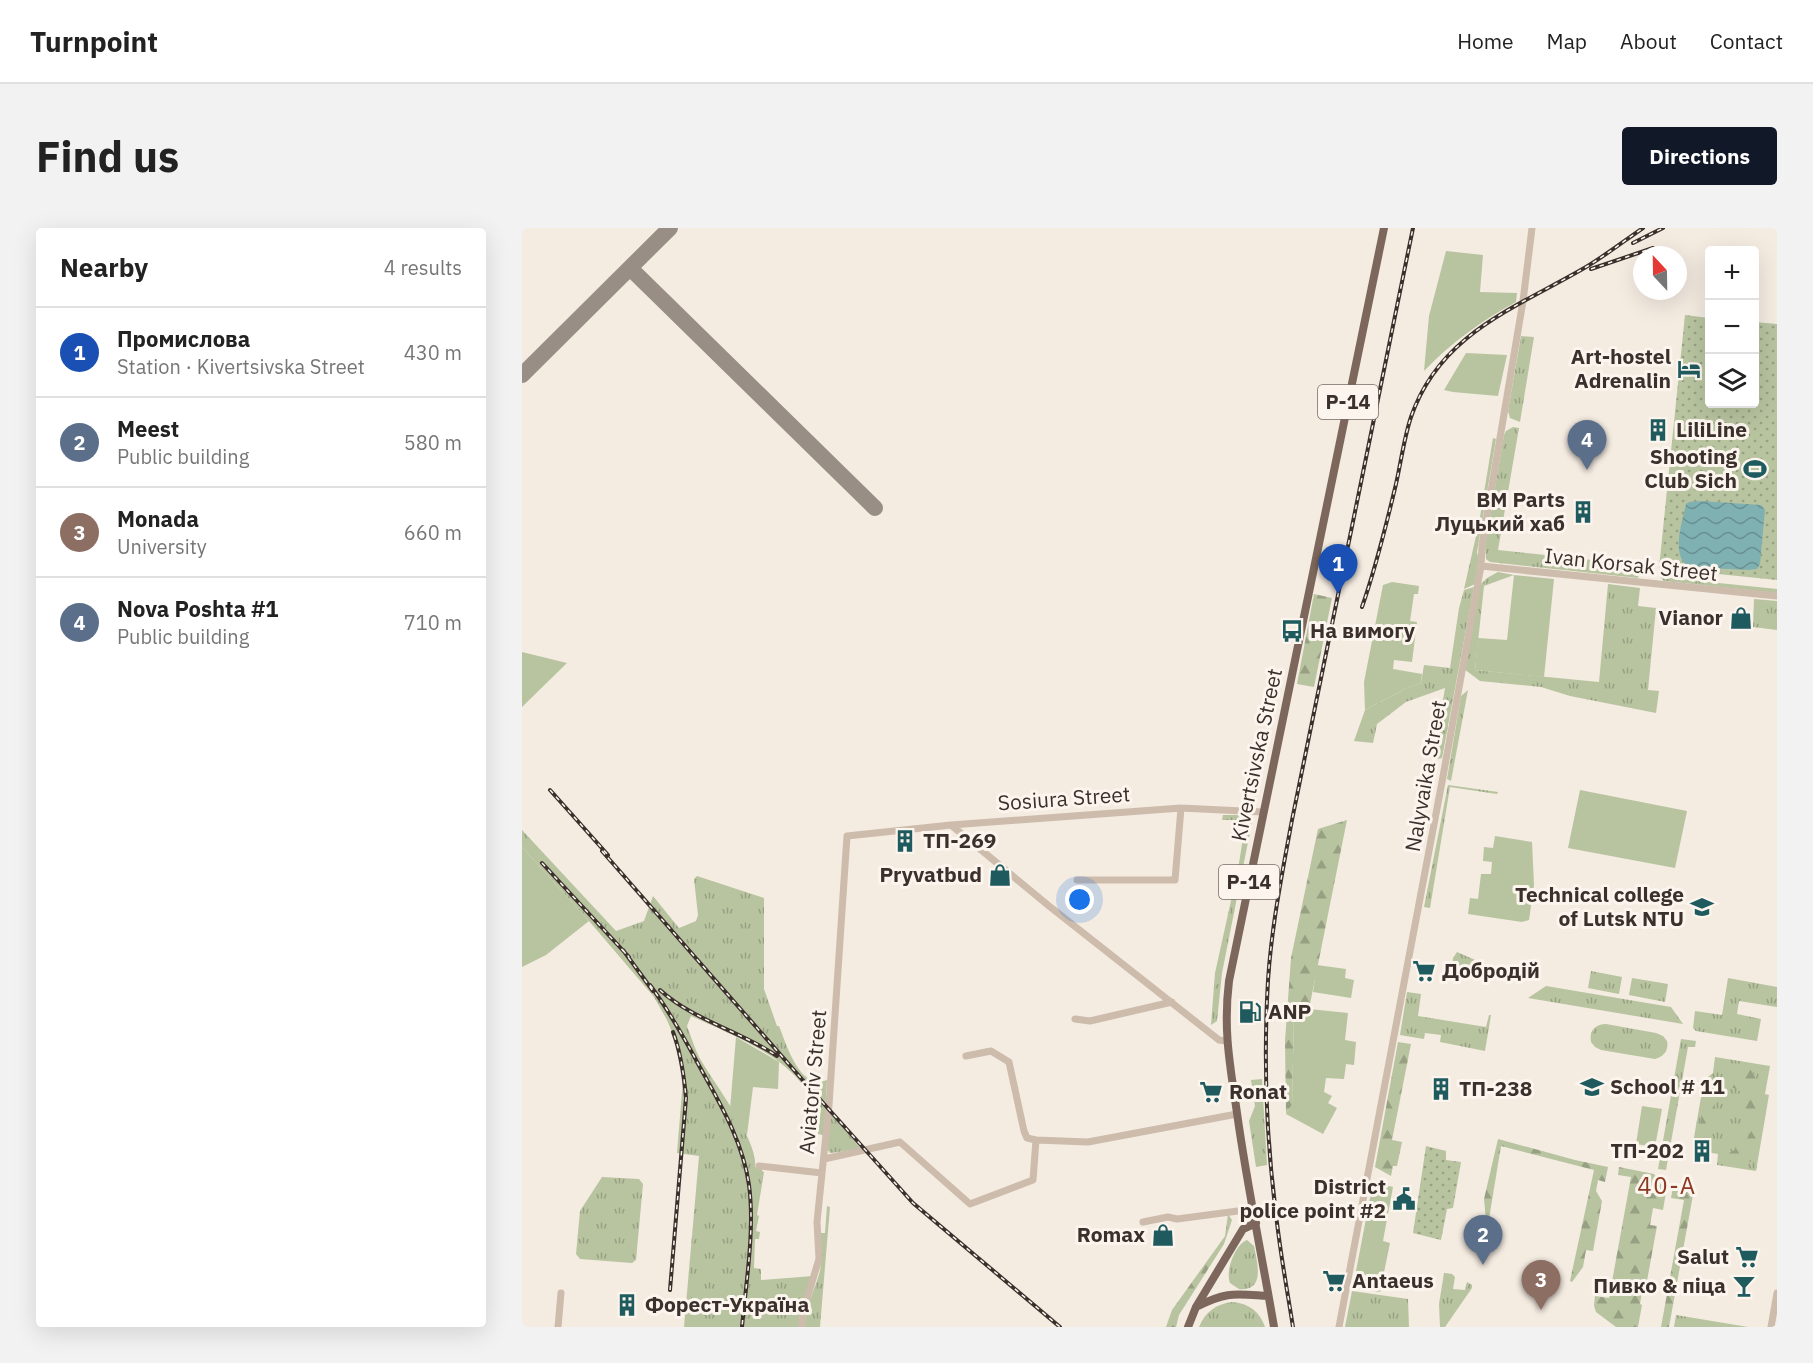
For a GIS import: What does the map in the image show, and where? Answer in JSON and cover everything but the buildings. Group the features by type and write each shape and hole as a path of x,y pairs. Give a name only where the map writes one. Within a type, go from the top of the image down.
{"main road":[{"name":"Kivertsivska Street","path":"1274,1327 1226,1041 1226,1006 1263,812 1384,228"},
{"path":"1188,1327 1196,1307 1243,1229 1256,1223"},
{"path":"1196,1307 1217,1296 1231,1294 1268,1296"}],"street":[{"name":"Nalyvaika Street","path":"1339,1327 1436,817 1481,566 1482,545 1521,311 1532,228"},
{"name":"Ivan Korsak Street","path":"1481,566 1777,596"},
{"name":"Sosiura Street","path":"847,836 951,825 1181,808 1263,812"},
{"path":"1077,880 1174,880 1181,808"},
{"path":"951,825 1049,906 1219,1040 1226,1041"},
{"name":"Aviatoriv Street","path":"802,1327 802,1314 819,1259 817,1222 829,1105 847,836"},
{"path":"1075,1019 1090,1022 1172,1002"},
{"path":"966,1056 991,1051 1009,1062 1024,1131 1027,1138 1036,1140 1088,1142 1237,1114"},
{"path":"824,1159 900,1142 970,1204 1033,1180 1036,1140"},
{"path":"759,1166 822,1173"},
{"path":"1143,1222 1168,1217 1177,1219 1253,1209"},
{"path":"558,1327 561,1293"},
{"path":"1771,1327 1777,1293"}],"green space":[{"path":"1446,251 1483,255 1480,292 1517,293 1516,302 1467,333 1424,371 1429,316"},
{"path":"1685,315 1705,318 1705,408 1759,408 1759,322 1777,324 1777,580 1659,568"},
{"path":"1521,336 1534,337 1520,422 1510,418 1508,411"},
{"path":"1466,353 1507,355 1498,396 1444,390"},
{"path":"1513,427 1519,428 1498,550 1640,565 1638,578 1490,562 1486,559 1485,546 1504,435"},
{"path":"1493,438 1496,439 1477,552 1479,560 1475,584 1464,589 1479,523"},
{"path":"1498,572 1514,575 1484,586 1475,670 1599,682 1608,584 1640,588 1638,606 1656,608 1648,690 1659,691 1656,713 1570,696 1541,687 1480,681 1464,669 1479,586"},
{"path":"1514,575 1554,579 1544,677 1475,670 1478,638 1507,640"},
{"path":"1660,577 1777,589 1777,593 1664,581"},
{"path":"1392,582 1419,586 1418,594 1414,594 1410,621 1417,622 1412,662 1394,660 1393,669 1422,674 1421,683 1365,710 1364,682 1383,585"},
{"path":"1474,587 1442,758 1433,760 1445,688 1406,702 1377,724 1373,743 1354,741 1365,710 1421,683 1424,665 1450,668 1464,590"},
{"path":"1314,594 1332,598 1314,687 1297,684"},
{"path":"1754,599 1777,601 1777,630 1753,627"},
{"path":"522,652 567,663 522,707"},
{"path":"1468,690 1451,781 1447,779 1461,696"},
{"path":"1448,785 1498,792 1497,794 1450,787 1430,908 1424,907"},
{"path":"1580,790 1687,811 1675,868 1568,848"},
{"path":"1223,815 1246,815 1252,822 1222,973 1217,1021 1211,1025 1215,973 1238,869 1246,820 1222,820"},
{"path":"1347,820 1309,1009 1298,1010 1294,1015 1292,1105 1286,1114 1285,1041 1291,958 1318,829"},
{"path":"522,830 616,931 644,921 653,896 679,928 696,921 698,915 694,879 697,876 764,898 764,989 777,1026 796,1065 809,1079 818,1082 827,1080 824,1135 818,1134 821,1108 799,1080 781,1063 743,1040 691,1016 687,1026 699,1057 743,1127 750,1142 755,1167 762,1168 764,1172 757,1215 759,1216 756,1231 760,1232 759,1239 755,1239 754,1268 761,1269 761,1280 813,1276 800,1327 684,1327 699,1156 677,1153 683,1080 674,1037 654,997 522,847"},
{"path":"1495,836 1532,842 1534,885 1529,920 1522,922 1468,914 1470,898 1478,899 1481,874 1491,874 1492,862 1483,861 1484,847 1493,848"},
{"path":"522,847 589,921 546,955 522,967"},
{"path":"1457,952 1482,963 1484,969 1480,972 1452,968 1453,958"},
{"path":"1317,965 1346,969 1345,978 1354,980 1351,998 1313,992"},
{"path":"1591,971 1622,977 1619,994 1588,988"},
{"path":"1632,978 1668,984 1665,1002 1629,995"},
{"path":"1728,978 1777,987 1777,1007 1739,1001 1737,1014 1761,1019 1757,1041 1696,1031 1693,1028 1695,1011 1722,1015"},
{"path":"1546,986 1671,1007 1683,1024 1528,998"},
{"path":"1407,992 1421,994 1418,1016 1486,1027 1489,1015 1491,1015 1485,1051 1440,1042 1441,1035 1425,1033 1424,1039 1400,1035"},
{"path":"1298,1010 1348,1013 1345,1040 1356,1042 1354,1065 1346,1064 1344,1079 1326,1078 1324,1092 1332,1096 1328,1103 1337,1108 1323,1134 1286,1114 1292,1105 1294,1015"},
{"path":"1606,1024 1663,1036 1667,1041 1665,1053 1655,1059 1601,1050 1591,1042 1591,1035 1596,1027"},
{"path":"736,1037 779,1062 778,1089 753,1087 747,1135 730,1109"},
{"path":"1681,1039 1696,1041 1695,1047 1688,1047 1666,1170 1658,1169"},
{"path":"1398,1042 1411,1044 1392,1140 1402,1142 1397,1166 1393,1166 1391,1176 1375,1167"},
{"path":"1715,1057 1770,1066 1765,1094 1769,1095 1756,1171 1717,1165 1718,1154 1707,1152 1708,1145 1693,1143 1704,1080 1713,1073"},
{"path":"1740,1064 1749,1066 1759,1087 1761,1104 1759,1111 1755,1117 1748,1120 1744,1112 1748,1101 1745,1094 1728,1085 1726,1075 1731,1066"},
{"path":"1262,1079 1267,1165 1256,1167 1249,1121 1255,1106 1251,1080"},
{"path":"1707,1081 1715,1082 1718,1086 1710,1131 1706,1136 1702,1136 1699,1131"},
{"path":"1642,1106 1662,1109 1655,1147 1636,1144"},
{"path":"830,1112 861,1149 830,1153 827,1149"},
{"path":"1757,1127 1760,1131 1756,1153 1752,1160 1744,1165 1734,1166 1721,1159 1742,1145"},
{"path":"1498,1139 1608,1167 1605,1182 1598,1180 1596,1191 1602,1201 1593,1251 1586,1250 1583,1267 1572,1282 1570,1281 1594,1170 1501,1146 1487,1231 1484,1199"},
{"path":"1426,1146 1446,1151 1446,1160 1461,1162 1453,1208 1447,1209 1441,1240 1413,1233"},
{"path":"1619,1167 1654,1174 1666,1192 1663,1210 1653,1208 1650,1225 1657,1226 1645,1292 1642,1292 1638,1327 1616,1327 1596,1312 1594,1306 1595,1296 1609,1298 1631,1177 1618,1175"},
{"path":"602,1177 639,1179 643,1184 636,1260 632,1263 580,1259 576,1254 580,1211"},
{"path":"1373,1182 1393,1187 1383,1241 1390,1243 1380,1292 1353,1287"},
{"path":"1673,1187 1688,1189 1688,1193 1693,1195 1669,1327 1661,1327 1684,1200 1671,1198"},
{"path":"827,1206 830,1207 820,1327 804,1327 808,1306 820,1271 819,1233 825,1233"},
{"path":"1228,1214 1232,1220 1224,1244 1179,1315 1176,1327 1166,1327 1172,1310 1225,1236"},
{"path":"1247,1240 1254,1246 1258,1275 1253,1286 1248,1289 1239,1289 1230,1283 1229,1272 1235,1252"},
{"path":"1444,1273 1455,1277 1453,1289 1465,1290 1467,1282 1472,1285 1472,1288 1445,1327 1440,1327 1439,1304"},
{"path":"1352,1291 1408,1299 1409,1327 1345,1327"},
{"path":"1232,1302 1244,1304 1253,1309 1265,1327 1199,1327 1204,1317 1212,1310"},
{"path":"1676,1315 1748,1327 1674,1327"}],"water":[{"path":"1701,501 1761,505 1765,510 1760,564 1757,569 1688,567 1683,561 1679,538 1686,504"}],"taxiway":[{"path":"522,375 670,228"},
{"path":"630,268 875,508"}],"railway":[{"path":"1293,1327 1278,1228 1268,1134 1266,1054 1270,954 1292,820 1413,228"},
{"path":"1362,607 1385,531 1411,417 1424,388 1441,364 1461,343 1483,326 1586,267 1643,228"},
{"path":"1633,243 1663,228"},
{"path":"1591,269 1633,255"},
{"path":"550,790 608,855"},
{"path":"602,851 913,1203 1060,1327"},
{"path":"542,863 629,957"},
{"path":"623,950 653,991"},
{"path":"650,985 678,1027 717,1098 742,1155 751,1202 749,1256 742,1327"},
{"path":"660,990 687,1009 777,1056"},
{"path":"670,1290 686,1098 682,1065 673,1032"}],"place":[{"name":"Art-hostel Adrenalin","path":"1689,369"},
{"name":"LiliLine","path":"1658,430"},
{"name":"Shooting Club Sich","path":"1755,469"},
{"name":"Nova Poshta #1","path":"1587,470"},
{"name":"BM Parts Луцький хаб","path":"1583,512"},
{"name":"Промислова","path":"1338,594"},
{"name":"Vianor","path":"1741,618"},
{"name":"На вимогу","path":"1292,631"},
{"name":"ТП-269","path":"905,841"},
{"name":"Pryvatbud","path":"1000,875"},
{"name":"Technical college of Lutsk NTU","path":"1702,907"},
{"name":"Добродій","path":"1424,971"},
{"name":"ANP","path":"1250,1012"},
{"name":"School # 11","path":"1592,1087"},
{"name":"ТП-238","path":"1441,1089"},
{"name":"Ronat","path":"1211,1092"},
{"name":"ТП-202","path":"1702,1151"},
{"name":"District police point #2","path":"1404,1199"},
{"name":"Romax","path":"1163,1235"},
{"name":"Salut","path":"1747,1257"},
{"name":"Meest","path":"1483,1265"},
{"name":"Antaeus","path":"1334,1281"},
{"name":"Пивко & піца","path":"1744,1286"},
{"name":"Форест-Україна","path":"627,1305"},
{"name":"Monada","path":"1541,1310"}],"district":[{"name":"40-А","path":"1667,1186"}]}
